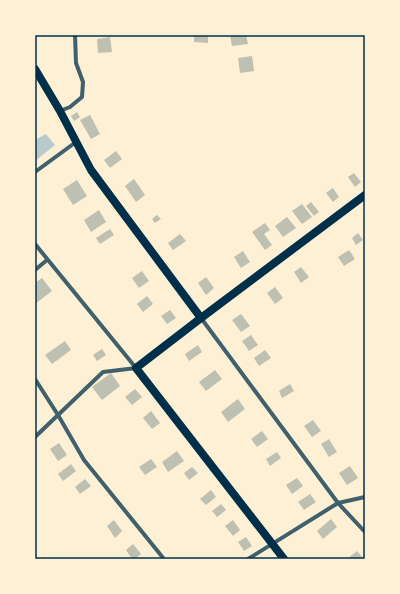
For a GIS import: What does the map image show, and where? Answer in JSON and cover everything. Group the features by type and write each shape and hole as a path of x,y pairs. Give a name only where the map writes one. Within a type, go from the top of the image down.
{"main road":[{"path":"35,69 60,111 91,170 201,318"},
{"path":"284,559 136,368 365,195"}],"street":[{"path":"60,111 70,107 82,97 83,82 76,63 75,35"},
{"path":"35,172 76,142"},
{"path":"35,244 136,368"},
{"path":"35,270 47,260"},
{"path":"201,318 338,503 365,532"},
{"path":"35,437 103,372 136,368"},
{"path":"35,379 84,460 164,559"},
{"path":"248,559 338,503 365,497"}],"shaded area":[{"path":"46,134 55,145 35,161 35,140"}],"building":[{"path":"194,35 208,35 208,43 194,42"},
{"path":"230,35 246,35 248,44 232,46"},
{"path":"110,37 112,52 98,53 97,39"},
{"path":"252,56 254,71 240,73 238,58"},
{"path":"77,112 80,117 74,121 71,116"},
{"path":"90,115 100,134 91,139 80,120"},
{"path":"116,151 122,159 110,168 104,160"},
{"path":"354,173 361,182 355,187 348,177"},
{"path":"134,179 145,195 136,202 125,186"},
{"path":"77,180 87,196 73,205 63,189"},
{"path":"333,188 339,197 333,202 326,193"},
{"path":"311,202 319,212 314,216 306,206"},
{"path":"302,204 312,217 302,224 292,211"},
{"path":"99,210 106,222 91,232 84,220"},
{"path":"157,215 161,219 155,223 152,219"},
{"path":"287,217 296,228 283,237 275,226"},
{"path":"265,223 270,230 264,234 272,245 265,250 252,232"},
{"path":"110,229 114,235 100,244 96,238"},
{"path":"358,233 363,240 356,245 352,238"},
{"path":"180,234 186,241 173,250 168,243"},
{"path":"349,250 355,259 344,266 338,257"},
{"path":"243,251 250,262 241,268 234,257"},
{"path":"301,267 309,277 301,283 294,272"},
{"path":"142,271 149,281 139,288 132,278"},
{"path":"206,277 214,288 206,295 198,283"},
{"path":"42,278 52,291 35,304 35,283"},
{"path":"275,287 283,298 275,304 267,293"},
{"path":"147,296 153,304 143,312 137,304"},
{"path":"170,310 176,318 167,324 161,316"},
{"path":"241,314 250,326 241,332 232,320"},
{"path":"251,335 258,345 249,351 242,341"},
{"path":"65,341 71,350 52,364 45,355"},
{"path":"198,345 202,352 189,361 185,354"},
{"path":"102,349 106,355 97,361 93,355"},
{"path":"265,350 271,358 259,366 254,358"},
{"path":"215,370 222,379 206,391 199,382"},
{"path":"111,373 120,386 102,400 92,387"},
{"path":"290,384 294,391 282,398 279,391"},
{"path":"135,389 142,397 132,405 125,397"},
{"path":"238,399 245,409 228,422 221,412"},
{"path":"151,411 160,423 152,429 143,418"},
{"path":"313,420 321,431 312,437 304,426"},
{"path":"262,431 268,439 257,447 251,439"},
{"path":"329,439 337,452 329,457 321,444"},
{"path":"59,443 67,455 58,461 50,449"},
{"path":"177,451 184,461 168,472 162,462"},
{"path":"277,452 281,458 270,466 266,459"},
{"path":"151,459 157,467 145,475 139,467"},
{"path":"71,464 76,471 63,481 58,474"},
{"path":"350,466 358,478 347,485 339,473"},
{"path":"192,467 198,473 189,480 184,473"},
{"path":"297,478 303,486 292,494 286,485"},
{"path":"85,479 91,486 80,494 75,487"},
{"path":"211,490 216,497 206,505 200,499"},
{"path":"310,494 316,502 304,510 298,502"},
{"path":"221,504 226,510 217,517 212,511"},
{"path":"331,519 337,527 323,539 317,531"},
{"path":"114,520 122,531 115,538 107,526"},
{"path":"233,520 240,530 233,536 225,526"},
{"path":"246,537 252,546 244,551 238,542"},
{"path":"133,544 141,554 135,559 132,559 126,550"},
{"path":"357,551 364,559 347,559"}]}
